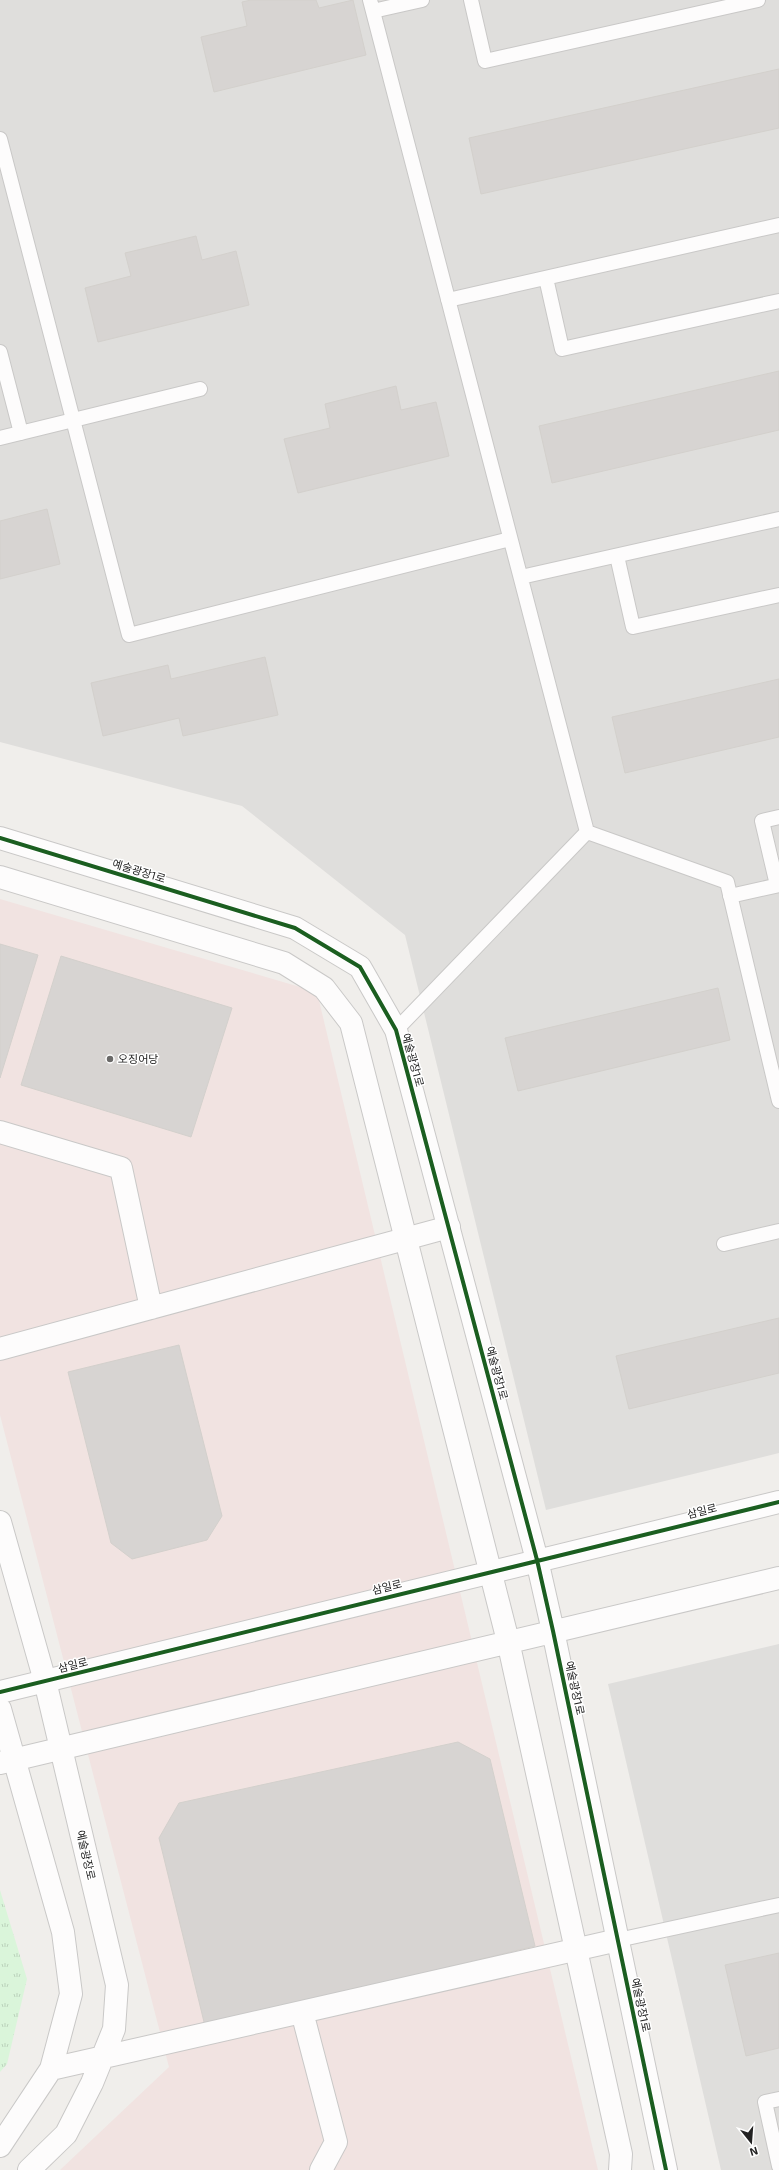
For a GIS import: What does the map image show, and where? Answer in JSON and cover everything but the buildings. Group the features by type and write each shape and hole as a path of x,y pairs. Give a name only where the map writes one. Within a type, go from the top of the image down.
{"street":[{"name":"예술광장1로","path":"0,838 295,928 360,967 396,1030 537,1560 666,2170"},
{"path":"0,877 284,963 324,988 351,1023 508,1641 621,2154 620,2170"},
{"path":"0,1132 121,1168 151,1308"},
{"path":"0,1349 449,1227"},
{"name":"삼일로","path":"0,1692 491,1571 779,1502"},
{"name":"예술광장로","path":"0,1522 45,1681 116,1985 114,2029 92,2083 66,2134 29,2170"},
{"path":"8,1761 508,1641 779,1578"},
{"path":"0,1709 8,1761 63,1932 71,1994 51,2069 0,2146"},
{"path":"51,2069 618,1940"},
{"path":"302,2012 336,2142 322,2170"}],"lane":[{"path":"422,0 372,6 587,832"},
{"path":"471,0 485,61 758,0"},
{"path":"0,139 129,635 510,539"},
{"path":"448,300 779,225"},
{"path":"546,278 562,349 779,301"},
{"path":"0,352 2,352 21,433"},
{"path":"0,438 200,389"},
{"path":"521,577 779,519"},
{"path":"617,556 633,627 779,595"},
{"path":"730,896 778,885 762,821 779,817"},
{"path":"587,832 727,882 779,1101"},
{"path":"396,1030 587,832"},
{"path":"724,1244 779,1231"},
{"path":"618,1940 779,1904"},
{"path":"779,2099 765,2102 779,2166"}],"shaded area":[{"path":"0,0 779,0 779,1453 546,1510 405,935 242,806 0,742"},
{"path":"0,899 317,992 598,2170 60,2170 169,2067 0,1415"},
{"path":"779,1644 779,2170 721,2170 608,1684"}],"green space":[{"path":"0,1890 27,1979 7,2064 0,2072"}],"cycle path":[{"path":"0,838 295,928 360,967 396,1030 537,1560 666,2170"},
{"path":"0,1692 779,1502"}],"place":[{"name":"오징어당","path":"110,1059"}]}
